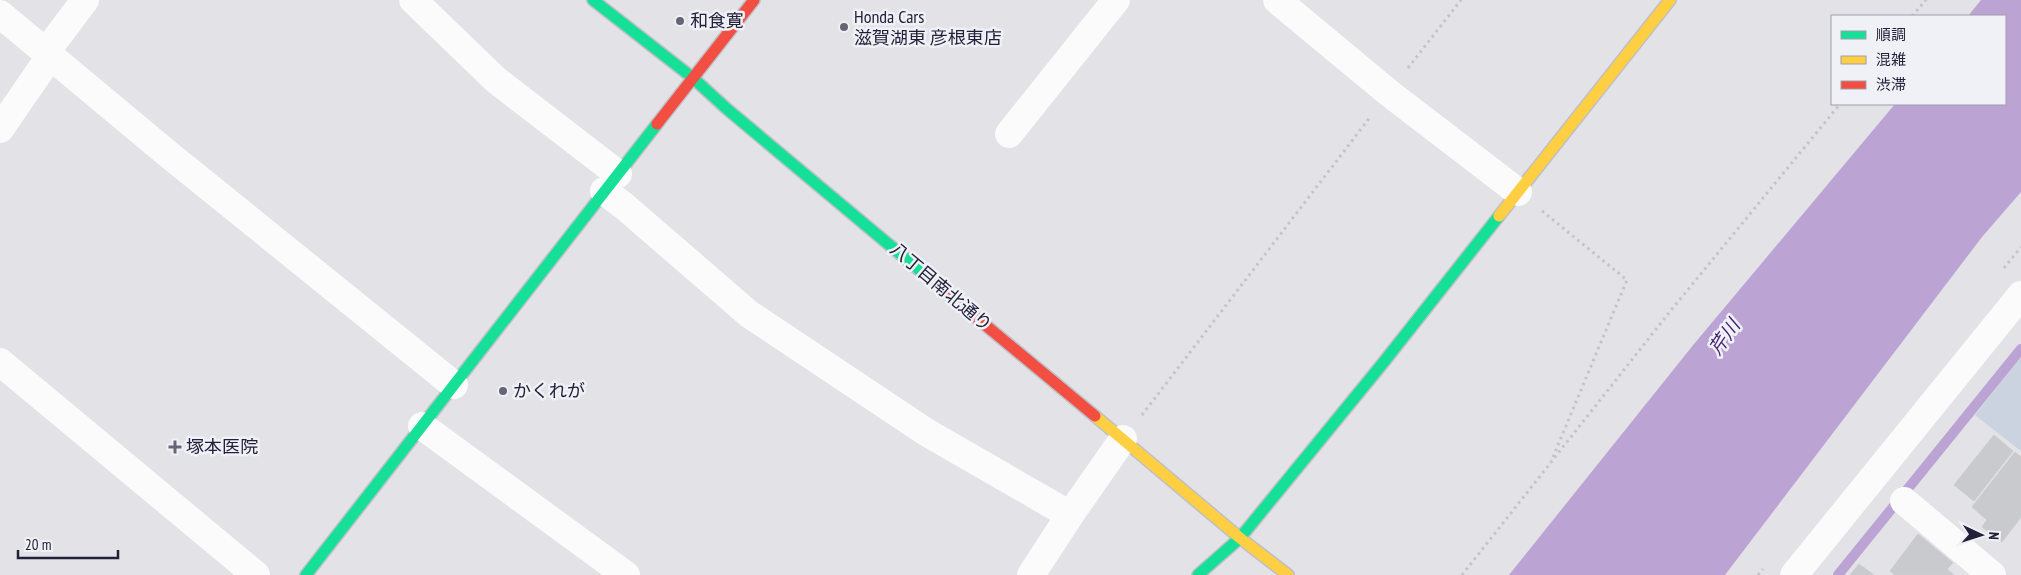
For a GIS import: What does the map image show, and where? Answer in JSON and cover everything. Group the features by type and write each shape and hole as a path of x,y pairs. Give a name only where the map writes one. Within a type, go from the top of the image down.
{"street":[{"path":"0,128 85,0"},
{"path":"414,0 496,80 611,182 624,206 749,314 926,432 1070,515"},
{"name":"八丁目南北通り","path":"593,0 693,78 727,109 1240,538 1288,575"},
{"path":"306,575 754,0"},
{"path":"1009,134 1116,0"},
{"path":"1277,0 1389,93 1518,192"},
{"path":"1198,575 1240,538 1390,356 1670,0"},
{"path":"0,14 168,154 454,384"},
{"path":"1794,575 2021,294"},
{"path":"0,362 256,575"},
{"path":"422,426 626,575"},
{"path":"1031,575 1123,439"},
{"path":"1904,502 1992,575"}],"path":[{"path":"1123,439 1461,0"},
{"path":"1913,15 1926,0"},
{"path":"1462,575 1668,314 1839,105"},
{"path":"1518,192 1627,280 1552,461"}],"shaded area":[{"path":"2021,357 2021,451 1975,415"}],"water":[{"name":"芹川","path":"1981,0 2021,0 2021,192 1982,237 1725,575 1509,575 1694,344 1894,105 2006,105 2006,15 1969,15"}],"building":[{"path":"1994,435 2013,451 1974,501 1954,485"},
{"path":"2015,452 2021,457 2021,517 2002,542 1982,527 1987,520 1972,507"},
{"path":"1918,534 1953,563 1947,569 1954,575 1895,575 1890,571"},
{"path":"1859,564 1874,575 1850,575"}],"waterway":[{"path":"1838,575 2021,349"}],"traffic: fast":[{"path":"593,0 693,78 727,109 942,289"},
{"path":"306,575 657,124"},
{"path":"1198,575 1240,538 1383,363 1499,216"}],"traffic: slow":[{"path":"1499,216 1670,0"},
{"path":"1095,416 1240,538 1288,575"}],"traffic: jam":[{"path":"657,124 754,0"},
{"path":"942,289 1095,416"}],"place":[{"name":"和食寛","path":"680,21"},
{"name":"Honda Cars 滋賀湖東 彦根東店","path":"844,27"},
{"name":"かくれが","path":"503,391"},
{"name":"塚本医院","path":"175,447"}]}
